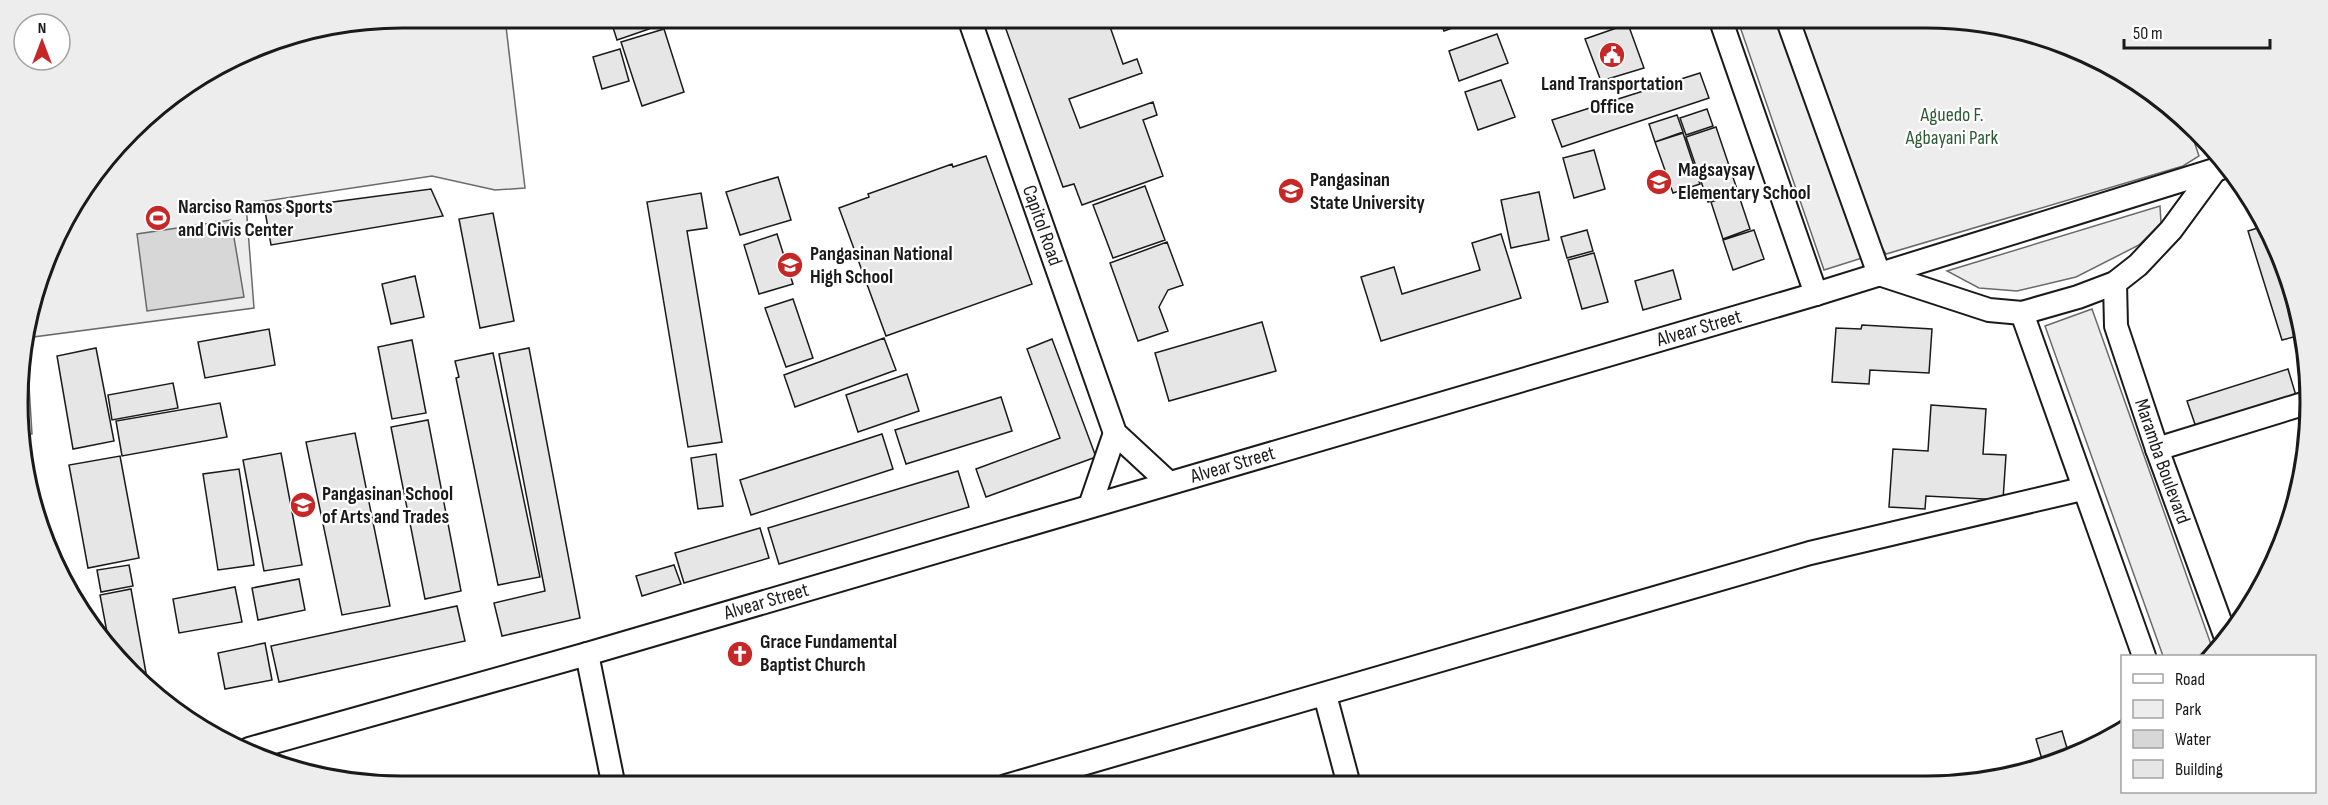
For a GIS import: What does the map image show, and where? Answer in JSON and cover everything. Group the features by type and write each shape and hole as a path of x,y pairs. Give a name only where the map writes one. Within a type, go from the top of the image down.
{"street":[{"name":"Capitol Road","path":"972,28 1114,433 1169,483"},
{"path":"1723,28 1816,294"},
{"path":"1791,28 1879,274 1989,310 2022,314 2115,283 2138,265 2171,230 2215,166"},
{"name":"Alvear Street","path":"257,747 587,654 1816,294 2214,165"},
{"name":"Maramba Boulevard","path":"2115,283 2116,326 2157,449 2223,629"},
{"path":"2022,314 2082,489 2143,655"},
{"path":"2157,449 2300,405"},
{"path":"1090,506 1114,433"},
{"path":"1041,776 1810,553 2082,489"},
{"path":"587,654 612,776"},
{"path":"1325,695 1347,776"}],"green space":[{"name":"Narciso Ramos Sports and Civis Center","path":"506,28 525,188 495,190 432,176 246,204 254,308 35,337 41,306 57,259 79,215 92,195 121,156 138,138 156,121 195,92 215,79 259,57 282,48 330,36 378,29"},
{"path":"1740,28 1783,28 1862,258 1824,270"},
{"name":"Aguedo F. Agbayani Park","path":"1802,28 1950,29 1998,36 2046,48 2091,67 2153,106 2195,143 2199,156 2183,166 1886,254 1878,242"},
{"path":"2160,206 2161,223 2139,245 2076,277 2017,291 1979,288 1947,271"},
{"path":"2092,309 2211,644 2201,655 2163,655 2045,326"},
{"name":"Narciso Ramos Sports and Civis Center","path":"29,383 32,434 30,434 29,427"}],"water":[{"path":"231,220 244,297 147,311 137,234"}],"building":[{"path":"613,28 649,28 649,29 617,40"},
{"path":"1006,28 1110,28 1123,64 1137,59 1142,73 1069,99 1080,128 1153,102 1157,115 1143,120 1163,176 1082,205 1074,184 1063,187"},
{"name":"Land Transportation Office","path":"1617,28 1629,28 1644,68 1601,81 1585,39"},
{"path":"664,29 684,92 642,106 621,42"},
{"path":"1497,34 1508,63 1459,81 1449,51"},
{"path":"620,49 629,81 602,89 593,57"},
{"path":"1700,73 1709,98 1562,147 1552,120"},
{"path":"1501,80 1515,117 1478,130 1465,92"},
{"path":"1707,109 1713,126 1686,135 1680,118"},
{"path":"1677,115 1683,132 1655,142 1649,124"},
{"path":"1716,127 1738,192 1708,202 1686,137"},
{"path":"1683,133 1700,184 1673,193 1655,142"},
{"path":"1594,150 1605,189 1574,198 1563,158"},
{"path":"986,156 1032,284 886,336 839,208 869,197 868,194 952,164 953,167"},
{"path":"778,177 791,220 740,235 726,192"},
{"path":"1145,186 1165,240 1113,258 1093,205"},
{"path":"431,189 443,216 271,245 265,211"},
{"path":"1539,192 1549,240 1511,248 1501,200"},
{"path":"701,193 707,228 687,231 722,442 688,447 647,202"},
{"path":"1738,193 1750,229 1723,239 1711,202"},
{"path":"493,213 514,321 480,328 459,219"},
{"path":"2256,228 2271,259 2287,306 2293,337 2282,340 2248,231"},
{"path":"1587,230 1593,251 1567,258 1561,237"},
{"path":"1754,230 1764,259 1733,270 1723,240"},
{"path":"777,234 793,284 759,294 744,245"},
{"path":"1501,234 1521,298 1381,341 1361,277 1394,267 1402,294 1480,270 1472,243"},
{"path":"1167,242 1183,285 1168,290 1159,307 1168,331 1138,341 1110,263"},
{"path":"1594,253 1608,302 1582,309 1568,260"},
{"path":"1673,270 1681,299 1643,310 1635,281"},
{"path":"415,276 424,317 391,324 382,284"},
{"path":"793,299 813,358 786,367 765,308"},
{"path":"1262,322 1276,371 1169,401 1155,353"},
{"path":"1862,325 1932,329 1929,373 1870,370 1869,384 1832,382 1836,328 1861,329"},
{"path":"269,329 275,365 205,378 198,342"},
{"path":"884,338 896,370 795,407 784,375"},
{"path":"1052,339 1096,457 986,497 976,469 1060,438 1027,349"},
{"path":"412,340 426,413 392,419 378,347"},
{"path":"96,348 114,441 73,449 57,356"},
{"path":"529,348 580,618 502,636 494,603 545,591 499,354"},
{"path":"493,353 540,577 498,585 456,378 459,377 455,361"},
{"path":"2288,369 2297,399 2197,430 2187,401"},
{"path":"907,374 919,411 858,432 846,395"},
{"path":"173,383 178,408 112,420 108,395"},
{"path":"1001,397 1012,431 906,464 895,430"},
{"path":"220,403 227,437 122,456 116,421"},
{"path":"1931,405 1986,409 1983,454 2006,455 2003,500 1926,496 1925,509 1889,507 1893,449 1928,451"},
{"path":"428,420 461,591 425,599 391,427"},
{"path":"355,433 390,606 342,615 306,442"},
{"path":"882,434 893,469 751,515 740,480"},
{"path":"281,453 302,565 264,571 243,460"},
{"path":"716,454 723,506 698,509 691,458"},
{"path":"120,456 139,558 88,568 69,465"},
{"path":"239,469 254,565 218,570 203,474"},
{"path":"958,471 969,507 779,564 768,528"},
{"path":"760,528 769,558 684,583 675,553"},
{"path":"129,565 133,586 101,592 97,570"},
{"path":"674,565 681,584 642,596 636,576"},
{"path":"299,579 305,610 258,620 252,588"},
{"path":"235,587 242,622 179,633 173,599"},
{"path":"131,589 146,673 121,649 107,631 100,595"},
{"path":"457,606 465,641 279,682 271,646"},
{"path":"265,643 272,680 225,689 218,653"},
{"path":"2062,731 2067,749 2042,758 2036,739"}],"place":[{"name":"Land Transportation Office","path":"1612,55"},
{"name":"Magsaysay Elementary School","path":"1659,182"},
{"name":"Pangasinan State University","path":"1291,191"},
{"name":"Narciso Ramos Sports and Civis Center","path":"158,218"},
{"name":"Pangasinan National High School","path":"790,265"},
{"name":"Pangasinan School of Arts and Trades","path":"303,505"},
{"name":"Grace Fundamental Baptist Church","path":"740,654"}]}
